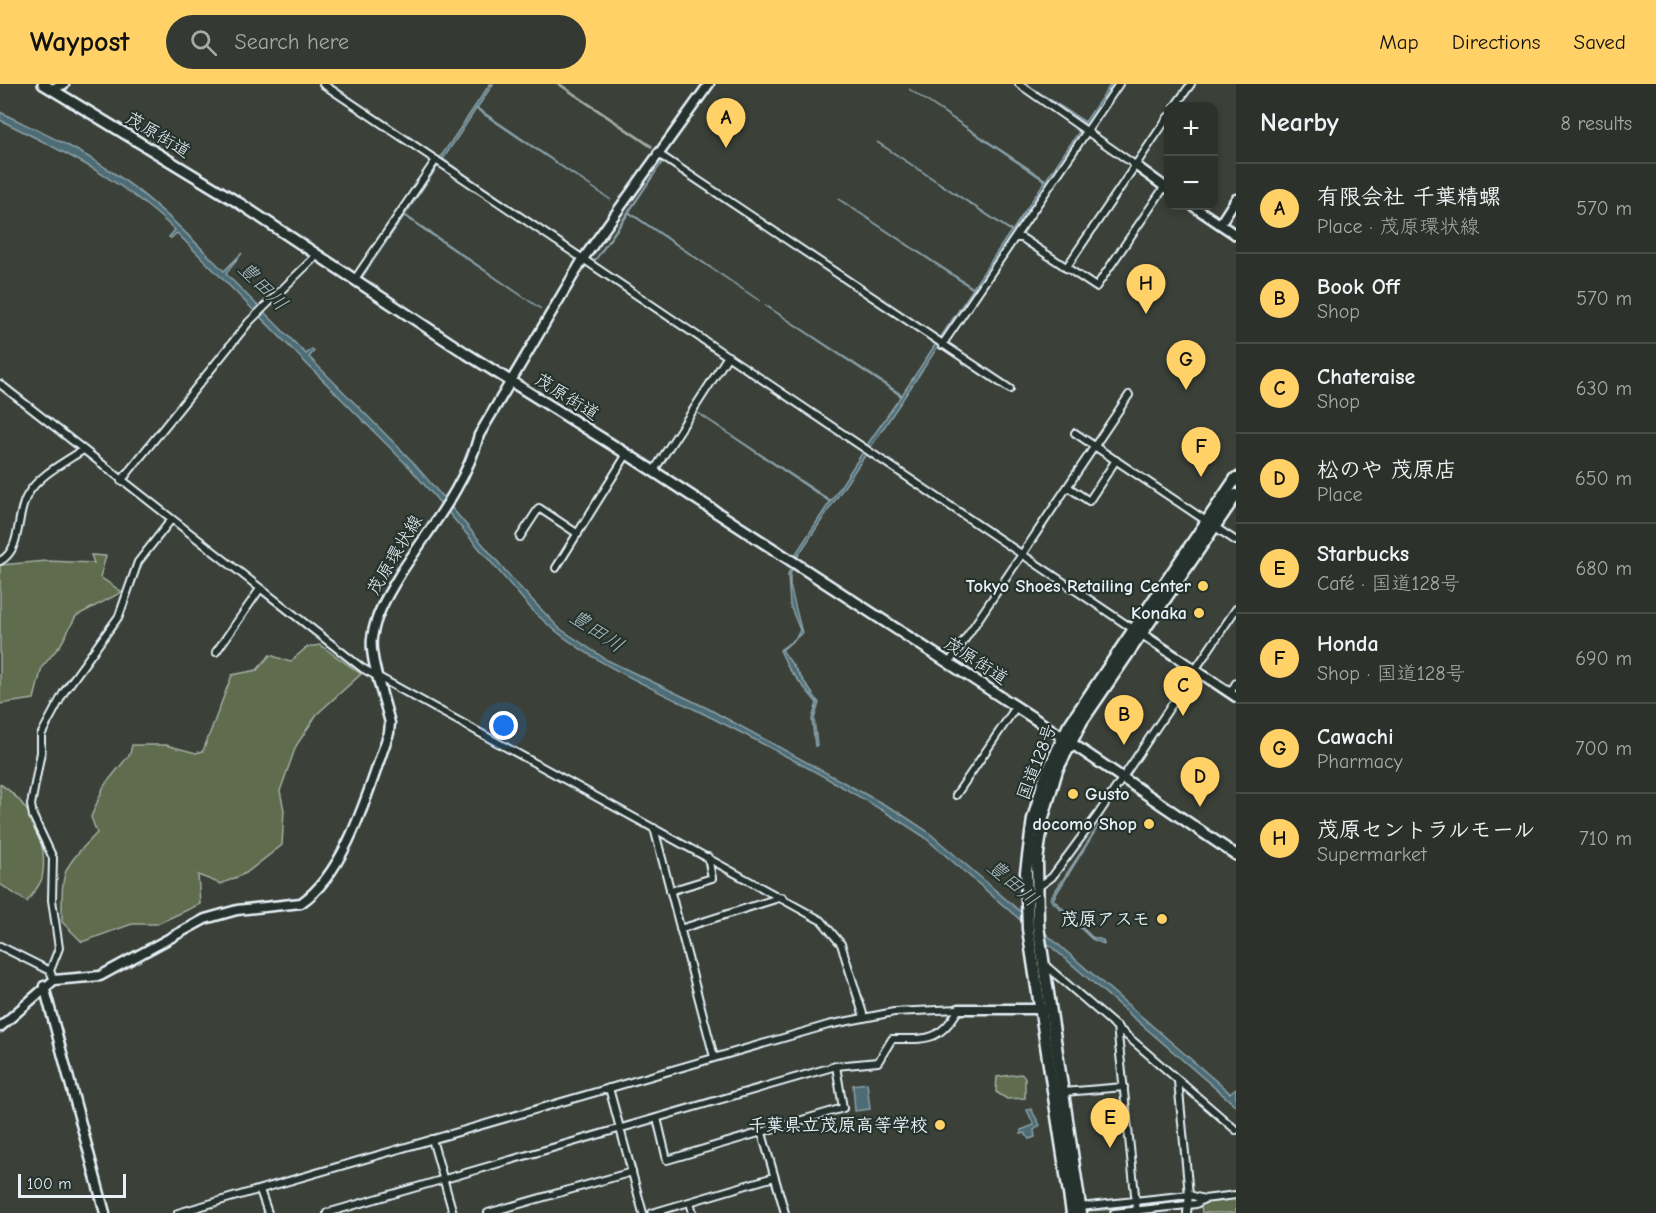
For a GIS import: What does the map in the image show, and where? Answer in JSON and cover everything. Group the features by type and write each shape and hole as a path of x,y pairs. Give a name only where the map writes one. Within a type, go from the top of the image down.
{"highway":[{"name":"国道128号","path":"1040,960 1031,946 1026,894 1033,819 1044,780 1066,740 1210,524 1236,478"},
{"name":"国道128号","path":"1210,524 1236,495"},
{"name":"国道128号","path":"1066,740 1047,803 1038,852 1036,888 1040,960 1046,1009 1076,1212"},
{"name":"国道128号","path":"1046,1009 1064,1092 1076,1212"}],"main road":[{"path":"48,86 64,84"},
{"name":"茂原環状線","path":"0,1027 44,986 54,980 100,976 205,919 237,910 302,903 330,872 350,839 389,733 390,723 372,654 372,638 388,594 454,491 473,456 479,435 583,260 657,153 709,84"},
{"name":"茂原街道","path":"48,86 239,203 949,663 1236,854"},
{"path":"1135,165 1164,186"},
{"path":"1220,224 1236,199"},
{"path":"1199,210 1236,235"},
{"path":"1137,631 1233,695"},
{"path":"44,986 105,1213"},
{"path":"959,1009 1046,1009"}],"street":[{"path":"323,84 1137,631"},
{"path":"1019,84 1135,165"},
{"path":"942,345 1017,238 1119,84"},
{"path":"1178,102 1191,84"},
{"path":"1066,268 1164,123"},
{"path":"657,153 1010,390"},
{"path":"355,279 435,160"},
{"path":"1017,238 1022,238 1096,287 1164,192"},
{"path":"121,481 249,322 317,255"},
{"path":"654,472 728,356"},
{"path":"0,384 171,520 379,679 782,897 822,921 834,933 847,962 864,1017"},
{"path":"949,663 1129,395"},
{"path":"1075,433 1236,541"},
{"path":"0,561 11,552 28,493 41,480 83,450"},
{"path":"556,568 627,454"},
{"path":"1068,487 1089,501 1116,460"},
{"path":"520,537 539,508 578,534"},
{"path":"50,971 59,948 52,900 53,858 33,816 31,805 41,752 43,726 64,692 119,616 138,562 171,520"},
{"path":"216,652 260,588"},
{"path":"1036,888 1045,885 1052,877 1122,779 1236,609"},
{"path":"1233,695 1236,683"},
{"path":"956,795 1016,707"},
{"path":"654,828 714,1057"},
{"path":"670,891 712,878 708,857"},
{"path":"680,929 782,897"},
{"path":"0,946 50,971 54,980"},
{"path":"1040,960 1236,1130"},
{"path":"178,1213 714,1057 864,1017 918,1010 959,1009"},
{"path":"327,1213 836,1066 878,1062 892,1039 928,1038 938,1035 948,1026 959,1009"},
{"path":"1117,1025 1137,1212"},
{"path":"657,1118 668,1160 762,1134 843,1108 836,1066"},
{"path":"1178,1080 1189,1195 1186,1205 1187,1213"},
{"path":"1064,1092 1124,1087"},
{"path":"609,1088 643,1213"},
{"path":"762,1134 785,1213"},
{"path":"432,1139 453,1213"},
{"path":"488,1213 632,1172"},
{"path":"652,1213 774,1177"},
{"path":"260,1190 268,1213"},
{"path":"1076,1212 1136,1201 1189,1195 1204,1199 1236,1195"},
{"path":"1189,1195 1196,1204 1197,1213"},
{"path":"1114,1213 1196,1204 1204,1199"},
{"path":"690,1202 693,1213"}],"green space":[{"path":"558,84 560,84 652,146 651,147"},
{"path":"91,555 106,556 100,577 122,592 76,616 61,644 42,667 34,699 0,704 0,565 47,561 94,563"},
{"path":"320,645 361,674 317,714 296,746 280,791 284,810 282,845 246,873 221,884 198,875 200,904 157,924 132,924 82,942 62,922 63,881 70,864 97,833 91,817 104,786 130,754 132,745 166,745 196,753 203,751 232,675 257,670 270,655 290,662 307,647"},
{"path":"0,784 20,802 40,837 43,851 42,878 27,902 0,884"},
{"path":"1021,1074 1025,1077 1025,1098 1007,1099 996,1092 997,1077"},
{"path":"1236,1198 1236,1213 1202,1213 1201,1205 1205,1201"},
{"path":"1179,1199 1179,1203 1142,1207 1140,1204"},
{"path":"1132,1204 1132,1208 1088,1211 1089,1209"}],"water":[{"path":"490,84 493,84 477,108 611,200 476,109 443,159 576,250 442,160 405,215 541,309 404,216 363,276 361,275"},
{"path":"1026,84 1085,122 1111,84 1114,84 797,557 790,575 790,586 802,633 782,650 819,703 814,719 817,745 815,746 812,719 817,703 789,669 780,650 796,638 800,630 790,605 788,575 795,555 830,502 695,411 831,501 867,446 732,355 867,445 901,396 765,305 902,395 939,339 804,248 940,338 973,289 837,198 973,288 1011,231 877,142 1012,231 1045,181 909,89 1046,180 1085,123"},
{"path":"0,112 81,152 122,179 168,216 224,271 242,253 226,274 306,354 312,349 314,351 309,357 411,460 515,582 559,628 607,660 707,708 898,812 927,831 1230,1093 1236,1088 1236,1106 923,836 868,802 754,739 610,667 551,627 533,611 410,468 177,233 169,237 175,230 114,181 0,120"},
{"path":"663,161 629,212 760,301 629,213 594,262 607,271 593,263"},
{"path":"1099,825 1053,899 1092,937 1103,940 1104,944 1092,939 1050,899"},
{"path":"867,1083 870,1109 855,1111 853,1085"},
{"path":"1031,1109 1040,1125 1034,1130 1035,1137 1029,1139 1025,1133 1021,1134 1021,1130 1034,1125 1027,1110"}],"place":[{"name":"有限会社 千葉精螺","path":"726,148"},
{"name":"茂原セントラルモール","path":"1146,314"},
{"name":"Cawachi","path":"1186,390"},
{"name":"Honda","path":"1201,477"},
{"name":"Tokyo Shoes Retailing Center","path":"1203,586"},
{"name":"Konaka","path":"1199,613"},
{"name":"Chateraise","path":"1183,716"},
{"name":"Book Off","path":"1124,745"},
{"name":"Gusto","path":"1073,794"},
{"name":"松のや 茂原店","path":"1200,807"},
{"name":"docomo Shop","path":"1149,824"},
{"name":"茂原アスモ","path":"1162,919"},
{"name":"千葉県立茂原高等学校","path":"940,1125"},
{"name":"Starbucks","path":"1110,1148"}],"water label":[{"name":"豊田川","path":"263,286"},
{"name":"豊田川","path":"597,631"},
{"name":"豊田川","path":"1013,883"}]}
